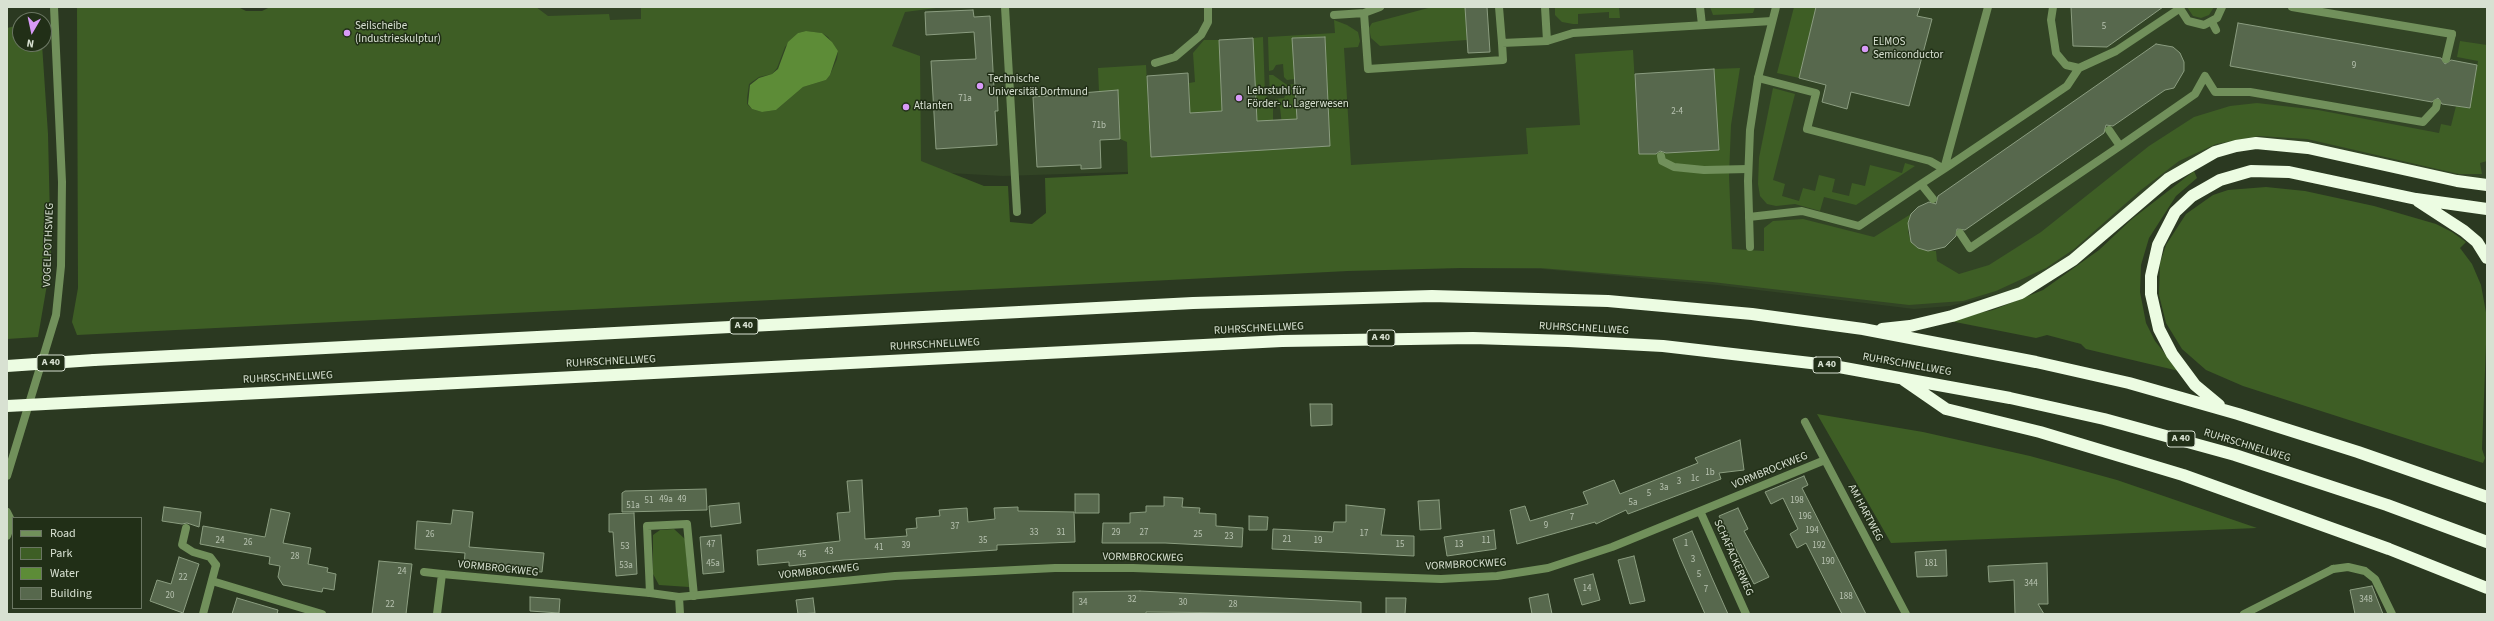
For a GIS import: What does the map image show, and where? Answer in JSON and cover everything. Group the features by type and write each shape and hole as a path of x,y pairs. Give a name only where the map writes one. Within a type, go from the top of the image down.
{"highway":[{"path":"1863,329 1910,326 1968,312 2021,293 2073,260 2168,179 2215,152 2236,146 2256,143 2308,148 2457,181 2487,185"},
{"path":"2238,414 2213,402 2188,377 2166,342 2154,312 2151,294 2154,259 2160,240 2175,212 2192,196 2220,180 2251,171 2288,172 2416,199 2487,209"},
{"path":"2416,199 2464,231 2477,242 2487,258"},
{"name":"A 40","path":"7,366 94,360 1129,306 1368,296 1432,296 1608,301 1752,314 1863,329 2036,362 2129,383 2238,414 2487,497"},
{"name":"RUHRSCHNELLWEG","path":"7,406 1282,341 1378,338 1481,338 1663,346 1820,364 2010,398 2180,439 2287,472 2487,542"},
{"path":"1901,378 1946,409 2040,432 2183,475 2389,549 2456,577 2487,588"}],"street":[{"name":"VOGELPOTHSWEG","path":"7,476 57,308 61,266 62,182 54,7"},
{"path":"1005,7 1017,212"},
{"path":"1155,63 1175,57 1201,35 1208,22 1208,7"},
{"path":"1334,14 1364,13 1380,7"},
{"path":"1364,13 1368,69 1503,60 1499,7"},
{"path":"1545,7 1547,40"},
{"path":"1700,7 1702,25"},
{"path":"1750,247 1748,169 1758,78 1776,7"},
{"path":"1944,169 1988,7"},
{"path":"2053,7 2051,20 2056,53 2066,65 2079,68"},
{"path":"1749,217 1802,211 1859,226 2067,86 2079,68 2116,52 2179,8 2188,21 2195,25 2214,26 2222,7"},
{"path":"2292,7 2452,34 2446,59"},
{"path":"1502,43 1547,40 1573,33 1772,21"},
{"path":"1960,233 1970,248 2195,94 2205,76 2215,92 2250,92 2422,122 2436,108 2437,103"},
{"path":"1758,78 1816,93 1807,129 1930,161 1944,169"},
{"path":"2109,130 2120,146"},
{"path":"1661,156 1662,161 1674,167 1704,170 1748,169"},
{"path":"1921,184 1933,199"},
{"name":"AM HARTWEG","path":"1805,422 1906,614"},
{"name":"VORMBROCKWEG","path":"424,572 679,597 895,576 1055,568 1133,568 1441,579 1497,576 1548,568 1612,547 1825,460"},
{"name":"SCHAFACKERWEG","path":"1700,511 1746,614"},
{"path":"7,512 12,522 7,536"},
{"path":"650,593 647,526 687,524 694,596"},
{"path":"186,528 182,545 193,552 210,557 216,565 203,614"},
{"path":"2244,614 2333,569 2348,567 2365,571 2376,579 2392,614"},
{"path":"437,614 442,574"},
{"path":"212,581 322,614"},
{"path":"679,597 680,614"}],"shaded area":[{"path":"464,7 2487,7 2487,180 2465,178 2321,146 2212,149 2065,260 2017,289 1950,306 1914,309 1717,285 1542,269 1346,267 1338,165 1003,176 784,164"}],"green space":[{"path":"77,7 238,7 246,11 262,11 270,7 536,7 548,16 609,14 610,20 641,19 641,7 944,7 905,12 892,46 920,56 921,161 984,186 1008,186 1010,222 1032,224 1046,213 1045,178 1128,174 1127,142 1120,139 1118,91 1099,92 1098,68 1146,65 1151,157 1330,146 1325,37 1293,38 1295,79 1287,80 1284,77 1283,64 1276,65 1273,70 1269,71 1268,37 1335,33 1334,20 1347,25 1358,32 1360,41 1358,47 1344,48 1351,165 1528,154 1526,128 1580,125 1575,54 1633,50 1639,154 1719,150 1714,69 1740,68 1731,125 1729,176 1732,249 1764,251 1764,228 1773,221 1803,219 1874,237 1911,214 1908,232 1911,242 1918,248 1928,251 1936,251 1937,261 1959,274 1989,265 2041,232 2149,146 2194,117 2230,106 2257,103 2318,110 2439,133 2441,124 2451,126 2456,106 2470,108 2478,61 2457,57 2460,41 2487,45 2487,161 2480,163 2482,174 2459,174 2307,139 2259,136 2216,144 2179,161 2141,190 2074,249 2046,268 1996,291 1963,301 1909,305 1712,282 1540,268 1461,268 1348,271 77,335 72,322 78,288","holes":["806,31 822,33 828,37 838,51 837,59 830,75 826,80 803,87 776,110 762,112 752,109 747,104 749,84 759,77 772,74 777,68 785,47 798,33"]},
{"path":"1432,7 1465,7 1467,40 1380,46 1371,38 1369,28 1372,23"},
{"path":"1555,7 1629,7 1619,8 1620,18 1609,18 1609,12 1578,14 1578,24 1573,24 1562,22 1555,15"},
{"path":"1710,7 1755,7 1753,13 1713,15"},
{"path":"1794,7 1816,7 1799,78 1777,73"},
{"path":"2187,7 2214,7 2209,15 2201,18 2193,16"},
{"path":"12,27 12,52 43,52 48,134 51,261 38,337 7,339 7,28"},
{"path":"1263,37 1265,94 1273,105 1273,126 1244,128 1257,119 1253,38"},
{"path":"1204,40 1219,40 1222,111 1190,113 1189,83 1195,82 1193,53"},
{"path":"1269,75 1273,75 1287,85 1295,84 1297,125 1282,126 1280,107 1274,99 1284,98 1287,91 1279,86 1276,88 1274,94 1270,93"},
{"path":"1773,88 1795,94 1773,180 1785,184 1782,196 1799,201 1803,188 1815,191 1819,175 1835,179 1832,192 1849,196 1852,183 1865,186 1870,165 1902,173 1905,163 1915,166 1856,205 1824,197 1820,211 1795,204 1776,206 1767,204 1760,196 1758,184 1759,158"},
{"path":"2194,171 2197,178 2176,196 2149,238 2141,265 2140,292 2146,323 2155,341 2179,371 2086,349 2081,344 2047,335 2036,338 1945,320 1993,310 2043,290 2099,250 2132,219"},
{"path":"2266,187 2305,191 2374,206 2436,224 2452,232 2466,242 2460,248 2472,264 2481,285 2487,318 2482,449 2485,458 2483,463 2243,386 2206,370 2182,349 2166,323 2159,295 2160,263 2166,245 2186,214 2213,195 2228,190"},
{"path":"1817,414 1923,432 2030,456 2117,480 2257,528 1891,543"},
{"path":"674,529 685,539 689,587 659,585 653,574 653,535 660,530"}],"water":[{"path":"806,31 822,33 832,42 838,51 830,75 826,80 803,87 776,110 762,112 752,109 748,104 750,85 759,78 772,74 778,69 788,42 798,33"}],"building":[{"path":"1465,7 1487,7 1490,52 1468,53"},
{"name":"ELMOS Semiconductor","path":"1816,7 1920,7 1917,16 1932,19 1909,106 1851,92 1847,109 1822,102 1826,85 1799,78"},
{"path":"2071,7 2163,7 2107,47 2073,46"},
{"path":"973,10 974,17 990,16 994,88 997,88 998,111 995,111 997,145 936,149 931,61 976,59 974,32 926,35 925,12"},
{"path":"2238,23 2441,58 2445,64 2451,60 2477,65 2470,108 2442,104 2438,98 2432,102 2230,66"},
{"name":"Lehrstuhl für Förder- u. Lagerwesen","path":"1325,37 1330,146 1151,157 1147,76 1188,73 1190,113 1222,111 1219,40 1253,38 1257,121 1297,119 1292,38"},
{"path":"2156,44 2173,47 2180,53 2184,62 2184,71 2174,88 2165,90 2113,126 2106,125 2104,133 1965,230 1957,229 1956,236 1945,247 1928,251 1918,248 1911,242 1908,223 1911,214 1918,207 1929,202 1936,204 1938,196"},
{"path":"1714,69 1719,150 1666,153 1660,151 1656,154 1639,154 1635,74"},
{"path":"1118,90 1120,139 1100,140 1101,168 1081,169 1081,165 1037,167 1033,97"},
{"path":"1310,404 1332,404 1332,425 1311,426"},
{"path":"1740,440 1744,470 1719,473 1721,479 1628,514 1626,510 1596,524 1595,522 1517,544 1510,510 1525,506 1530,521 1588,504 1583,492 1614,480 1620,494 1698,463 1695,458"},
{"path":"1804,476 1808,485 1802,488 1866,614 1842,614 1806,543 1797,548 1790,534 1798,529 1783,498 1771,504 1765,492"},
{"path":"862,480 865,539 907,536 906,529 917,528 916,518 940,516 939,510 967,508 968,522 995,519 994,508 1018,507 1018,511 1074,512 1075,542 997,545 997,550 844,560 789,566 789,562 758,565 757,550 840,541 837,513 850,512 847,481"},
{"path":"706,489 707,510 622,512 622,493 625,491"},
{"path":"1075,494 1099,494 1099,513 1075,513"},
{"path":"1164,497 1183,498 1182,507 1200,508 1199,513 1216,514 1216,526 1243,528 1242,547 1165,543 1102,543 1103,523 1130,523 1130,513 1146,512 1146,506 1164,506"},
{"path":"1439,500 1441,529 1420,530 1418,501"},
{"path":"739,503 741,523 711,527 709,506"},
{"path":"1346,505 1385,509 1381,535 1414,536 1414,556 1272,549 1273,529 1333,532 1334,522 1346,522"},
{"path":"164,507 201,512 199,527 187,523 182,524 162,521"},
{"path":"1738,508 1748,529 1744,531 1769,577 1754,584 1719,516"},
{"path":"271,509 290,513 283,543 311,548 308,564 328,568 327,572 336,574 334,590 323,588 322,592 283,585 278,577 280,566 269,564 270,557 200,544 203,526 265,537"},
{"path":"453,510 473,512 469,547 544,553 542,572 464,566 465,553 415,549 417,521 451,524"},
{"path":"634,513 637,574 616,576 613,532 609,532 609,514"},
{"path":"1249,516 1268,517 1267,530 1249,530"},
{"path":"1494,530 1496,549 1447,556 1444,537"},
{"path":"1692,531 1728,614 1705,614 1680,557 1673,539"},
{"path":"721,535 724,572 703,574 700,537"},
{"path":"1946,550 1947,576 1917,577 1915,552"},
{"path":"1634,556 1645,601 1630,604 1618,560"},
{"path":"179,557 199,564 183,613 150,601 157,580 171,584"},
{"path":"379,561 412,564 406,614 372,614"},
{"path":"2047,563 2048,604 2038,604 2044,614 2015,614 2014,580 1989,582 1988,566"},
{"path":"1593,574 1600,600 1582,605 1574,579"},
{"path":"2372,586 2383,614 2355,614 2350,590"},
{"path":"1140,591 1361,602 1361,614 1146,612 1146,614 1073,614 1073,592"},
{"path":"1548,594 1552,614 1532,614 1529,598"},
{"path":"530,597 560,599 559,613 530,611"},
{"path":"237,598 278,610 277,614 232,614"},
{"path":"813,598 815,613 798,614 796,600"},
{"path":"1386,598 1406,598 1405,614 1386,614"}],"place":[{"name":"Seilscheibe (Industrieskulptur)","path":"347,33"},
{"name":"ELMOS Semiconductor","path":"1865,49"},
{"name":"Technische Universität Dortmund","path":"980,86"},
{"name":"Lehrstuhl für Förder- u. Lagerwesen","path":"1239,98"},
{"name":"Atlanten","path":"906,107"}]}
